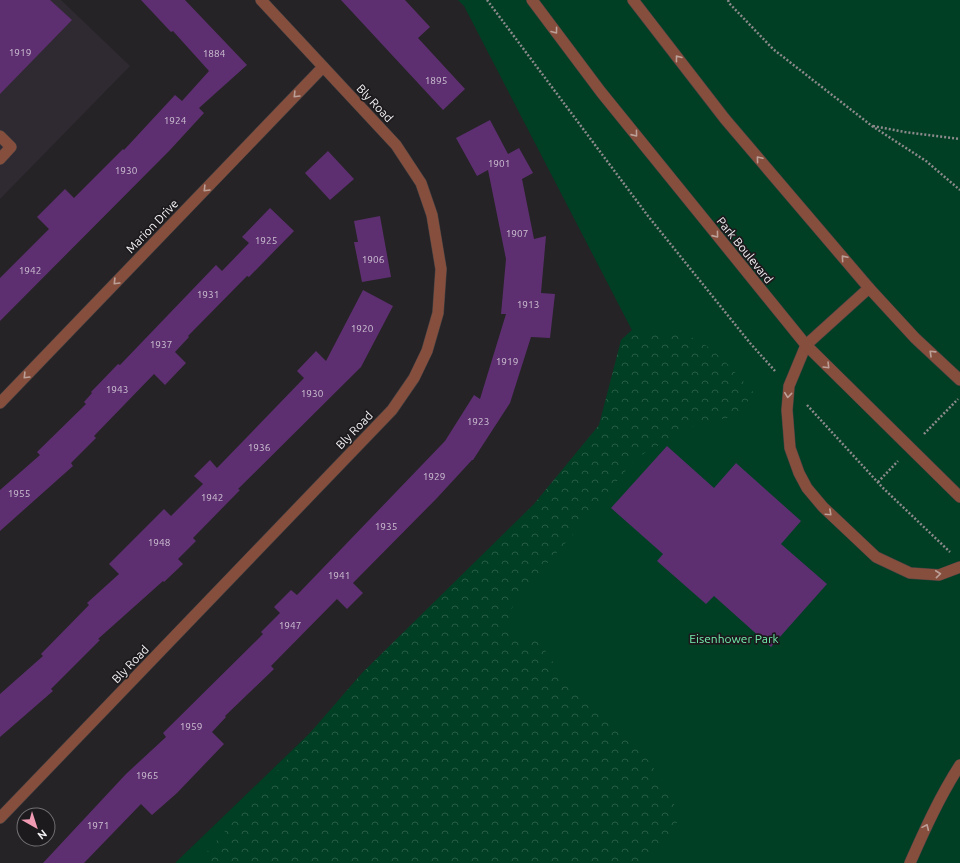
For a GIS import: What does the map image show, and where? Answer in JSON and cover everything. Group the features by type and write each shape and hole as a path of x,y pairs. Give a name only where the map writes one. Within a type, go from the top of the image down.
{"street":[{"name":"Bly Road","path":"0,818 392,410 414,378 427,351 438,312 441,269 432,215 421,184 396,146 261,0"},
{"name":"Park Boulevard","path":"532,0 601,92 806,345 960,497"},
{"path":"637,2 725,119 870,288 915,338 960,380"},
{"name":"Marion Drive","path":"0,403 323,67"},
{"path":"0,136 12,147 0,159"},
{"path":"870,288 806,345 789,386 787,410 790,448 799,473 807,488 823,507 876,557 910,573 939,575 960,567"},
{"path":"910,863 930,818 949,781 960,765"}],"path":[{"path":"487,0 648,216 750,343 878,482 954,556"},
{"path":"728,0 729,3 773,50 872,126 926,161 960,190"},
{"path":"872,126 904,132 960,139"},
{"path":"921,436 958,399"},
{"path":"878,482 901,458"}],"shaded area":[{"path":"0,0 61,0 130,66 0,199"}],"green space":[{"name":"Eisenhower Park","path":"458,0 960,0 960,863 175,863 664,392 464,6"},
{"path":"632,330 671,333 693,338 718,355 754,393 737,416 697,424 636,458 577,530 515,599 505,631 521,640 538,640 561,674 633,739 673,796 677,824 664,847 645,863 200,863 200,860 362,673 534,504 599,425 621,340"}],"building":[{"path":"0,0 50,0 72,20 0,94"},
{"path":"141,0 185,0 247,65 199,108 204,113 170,150 0,321 0,278 49,229 37,217 65,189 74,198 123,149 124,150 175,95 182,101 209,71 173,31 171,32"},
{"path":"341,0 405,0 430,27 418,38 465,89 443,110"},
{"path":"490,120 508,154 519,148 533,173 522,179 534,239 546,236 541,293 555,294 550,338 531,337 510,403 473,460 353,583 363,593 347,609 337,599 271,666 274,669 225,716 226,717 212,732 224,744 177,793 152,815 141,804 84,863 43,863 126,774 166,737 163,733 263,634 261,632 280,613 274,607 291,590 297,595 445,441 474,395 480,399 506,314 501,314 506,259 488,170 477,176 456,138"},
{"path":"328,151 354,179 330,200 305,173"},
{"path":"270,208 294,231 188,336 189,337 175,352 186,363 165,385 154,374 94,436 96,438 71,463 73,466 0,531 0,490 40,455 37,452 86,404 84,402 92,393 91,392 118,364 120,365 216,265 222,271 249,243 242,237"},
{"path":"380,216 391,277 362,282 354,242 358,242 354,221"},
{"path":"363,290 393,306 361,367 238,489 240,490 193,538 196,541 178,559 183,564 98,639 100,640 51,689 53,691 0,737 0,694 43,656 41,654 89,605 87,603 119,574 109,564 164,509 171,516 203,484 194,476 210,460 217,468 304,378 297,371 316,351 326,361"},
{"path":"667,446 714,488 736,463 801,521 781,544 827,584 771,647 714,596 706,604 657,561 663,554 611,508"}]}
